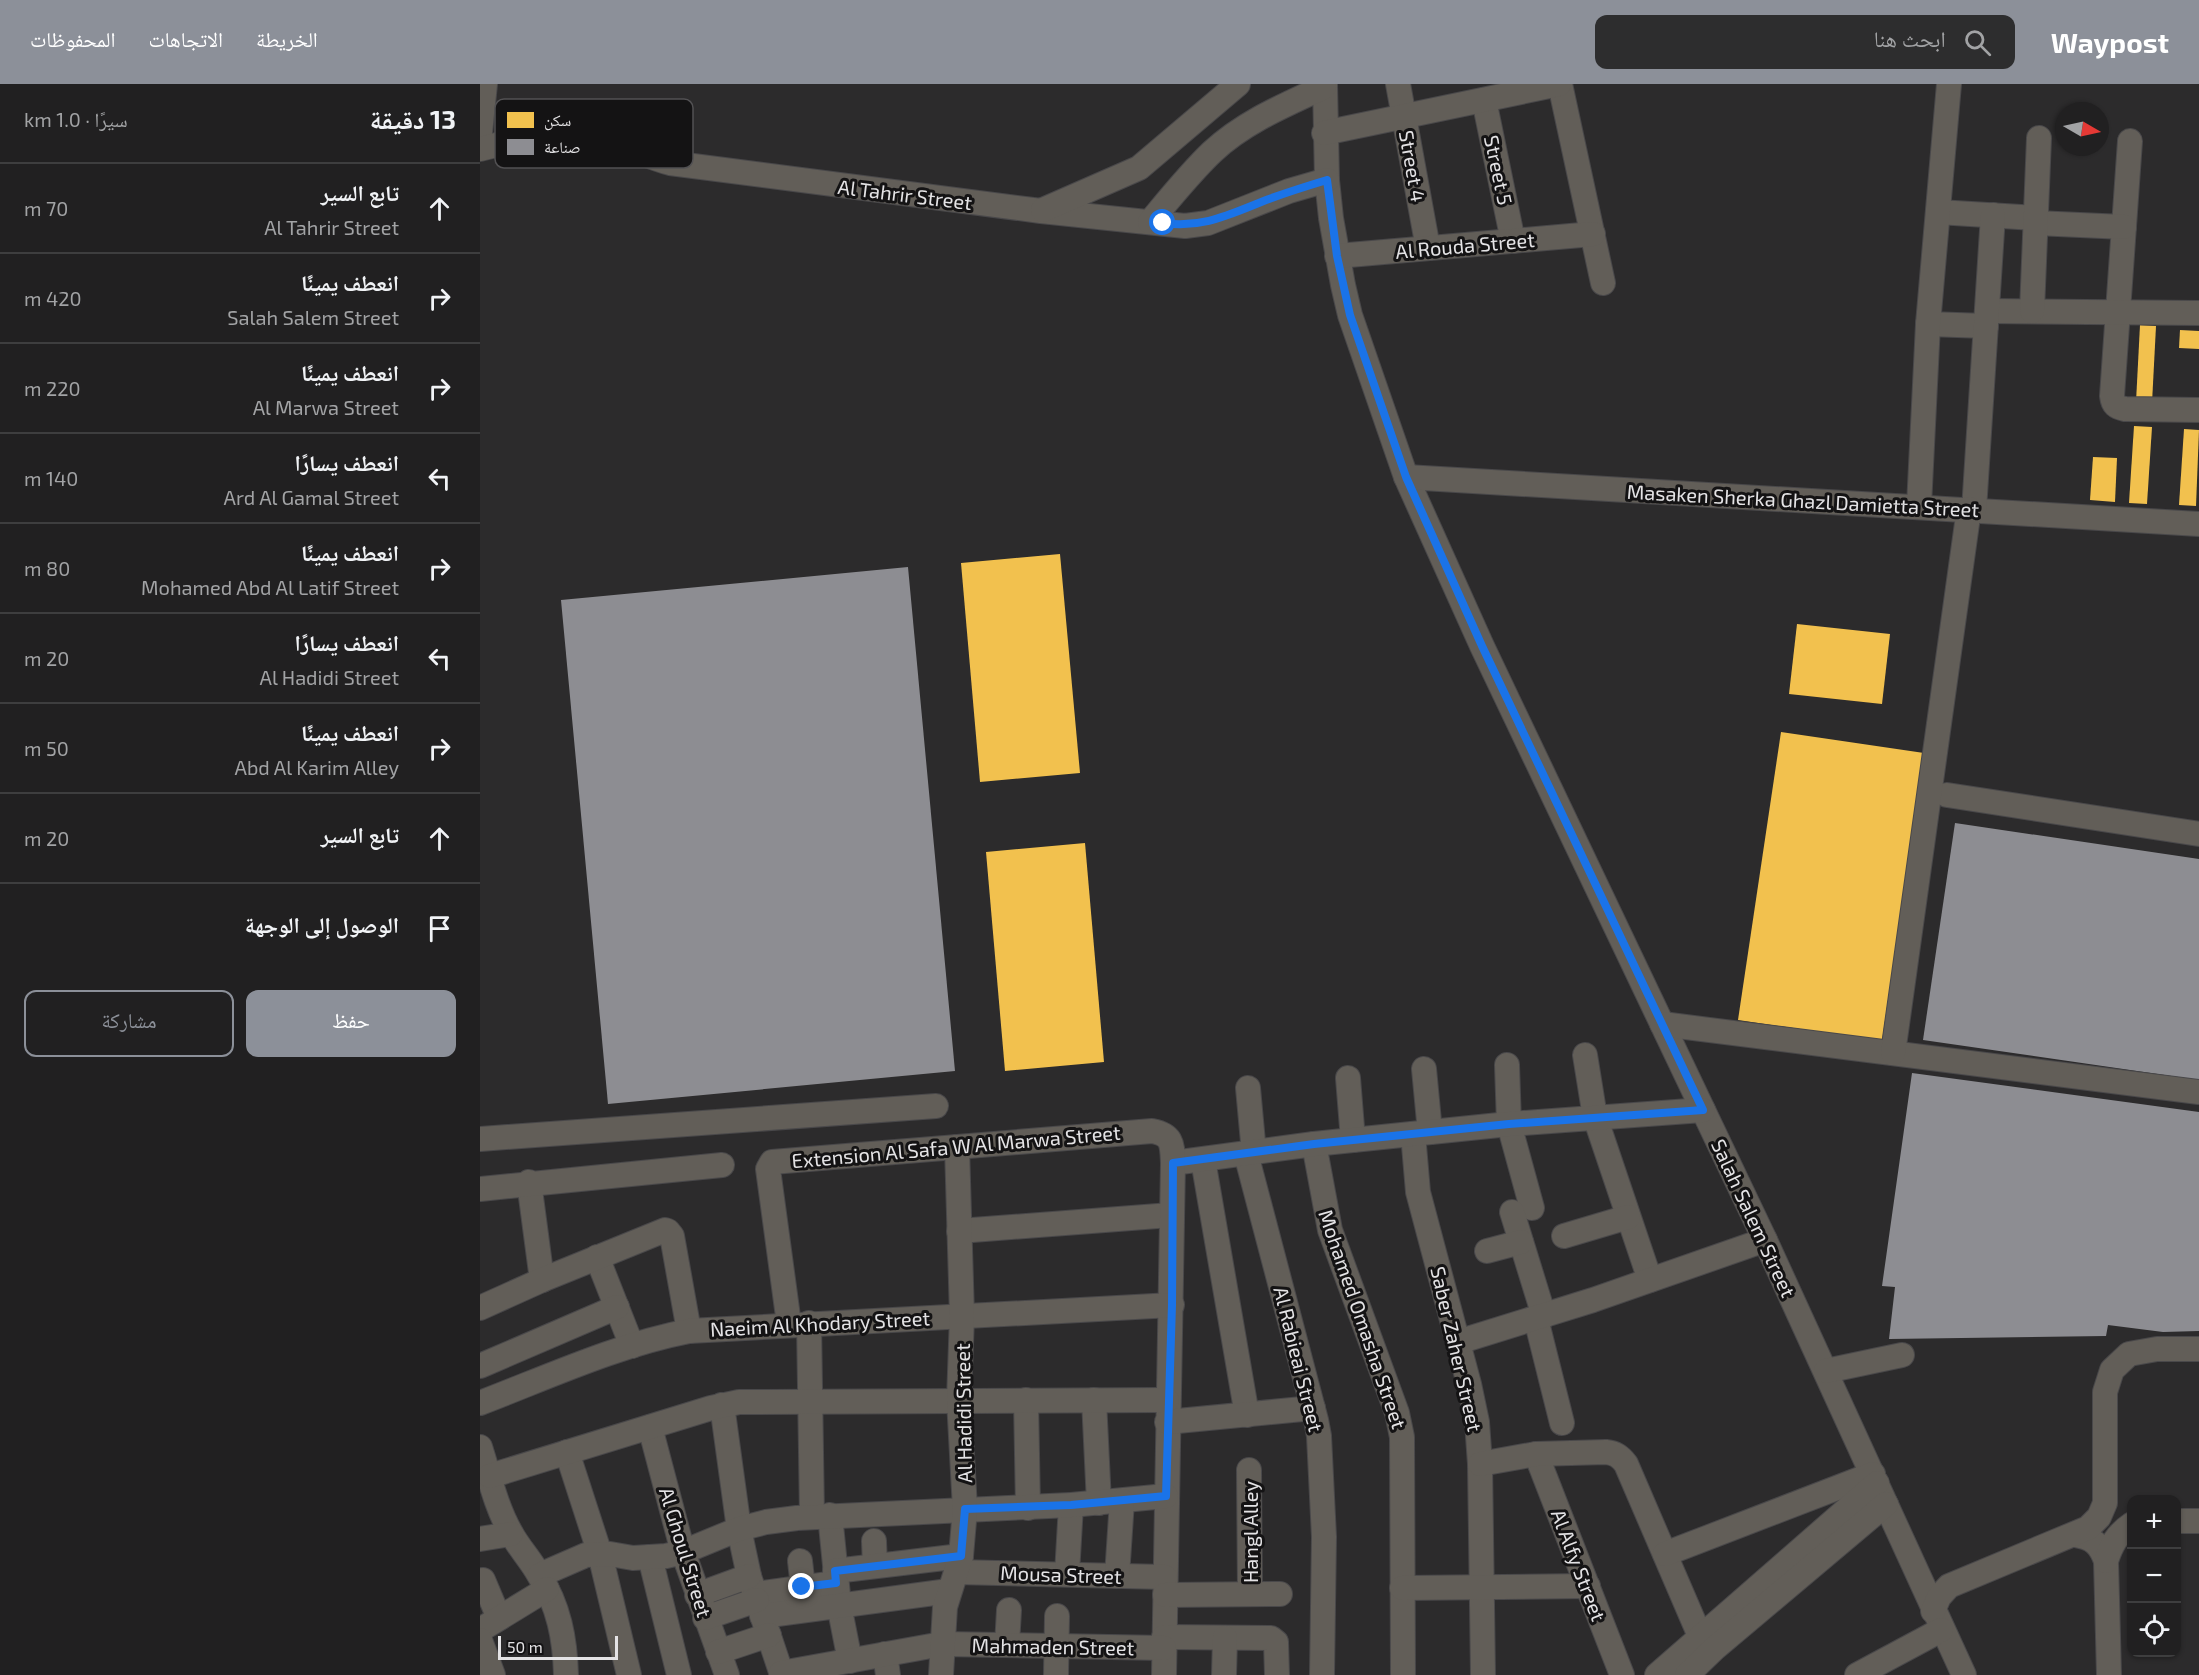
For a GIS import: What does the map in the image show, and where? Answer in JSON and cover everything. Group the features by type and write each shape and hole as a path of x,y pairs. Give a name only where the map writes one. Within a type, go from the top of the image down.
{"street":[{"path":"480,133 485,84"},
{"path":"1041,211 1139,168 1238,84"},
{"name":"Street 4","path":"1398,84 1428,248"},
{"path":"1324,133 1559,84 1603,283"},
{"path":"1919,506 1928,324 1949,84"},
{"path":"1150,222 1213,151 1231,136 1271,111 1324,85"},
{"name":"Salah Salem Street","path":"1324,85 1327,180 1337,256 1350,315 1406,477 1482,646 1765,1240 1964,1675"},
{"name":"Street 5","path":"1484,100 1513,241"},
{"path":"2032,311 2039,138"},
{"path":"2130,141 2113,403 2118,408 2125,409 2199,410"},
{"name":"Al Tahrir Street","path":"480,149 495,146"},
{"name":"Al Tahrir Street","path":"693,166 1041,211 1185,226 1208,223 1289,191 1327,180"},
{"path":"1938,212 2124,227"},
{"path":"1893,1053 1971,510 1993,215"},
{"name":"Al Rouda Street","path":"1337,256 1593,234"},
{"path":"1928,324 1986,319 2032,311 2199,313"},
{"name":"Masaken Sherka Ghazl Damietta Street","path":"1406,477 2199,524"},
{"path":"1947,795 2199,834"},
{"path":"1662,1024 2199,1092"},
{"path":"1585,1055 1595,1117 1650,1280"},
{"path":"1507,1065 1509,1124 1522,1210 1521,1242 1562,1423"},
{"name":"Saber Zaher Street","path":"1424,1069 1418,1192 1477,1422 1480,1464 1483,1675"},
{"path":"1348,1078 1353,1140"},
{"name":"Al Rabieai Street","path":"1248,1088 1250,1154 1319,1436 1324,1537 1322,1675"},
{"path":"480,1139 936,1106"},
{"path":"1164,1675 1173,1163 1314,1144 1509,1124 1703,1110"},
{"name":"Extension Al Safa W Al Marwa Street","path":"799,1324 768,1170 769,1165 776,1161 1152,1131 1162,1133 1169,1138 1173,1163"},
{"name":"Mohamed Omasha Street","path":"1314,1144 1330,1230 1397,1413 1402,1437 1403,1675"},
{"name":"Al Hadidi Street","path":"941,1675 945,1607 955,1573 965,1509 959,1400 962,1316 957,1147"},
{"path":"1203,1160 1247,1415"},
{"path":"480,1189 529,1182 722,1165"},
{"path":"529,1182 542,1280"},
{"path":"959,1231 1171,1215"},
{"path":"1564,1236 1628,1217"},
{"path":"480,1308 665,1230 671,1233 689,1331"},
{"path":"1458,1342 1540,1318 1765,1240"},
{"path":"1487,1251 1521,1242"},
{"path":"597,1257 632,1346"},
{"name":"Naeim Al Khodary Street","path":"480,1403 661,1336 689,1331 1172,1305"},
{"path":"480,1366 617,1307"},
{"path":"799,1324 811,1400 821,1516 837,1586 838,1667"},
{"path":"1857,1675 1937,1620 1939,1597 1949,1586 2088,1528 2098,1517 2105,1503 2105,1392 2112,1370 2129,1354 2157,1349 2199,1348"},
{"path":"1826,1371 1902,1355"},
{"path":"488,1486 567,1452 722,1405 757,1400 1094,1400 1167,1411 1247,1415 1313,1408"},
{"path":"1026,1400 1028,1508"},
{"path":"1094,1400 1110,1502 1117,1576"},
{"path":"722,1405 739,1529 758,1604 782,1674"},
{"name":"Al Ghoul Street","path":"650,1427 683,1552 727,1675"},
{"path":"480,1447 488,1486 511,1534 543,1582 558,1610 565,1649 566,1675"},
{"path":"567,1452 600,1554 629,1675"},
{"path":"1480,1464 1536,1454 1606,1452 1621,1457 1700,1635"},
{"name":"Al Alfy Street","path":"1536,1454 1623,1675"},
{"name":"Hangl Alley","path":"1249,1470 1250,1594"},
{"path":"1665,1554 1879,1487"},
{"path":"1656,1675 1700,1635 1879,1487"},
{"path":"1687,1675 1879,1487"},
{"path":"484,1635 543,1582 578,1558 600,1554 633,1558 683,1552 739,1529 766,1522 821,1516 1028,1508 1166,1496"},
{"path":"2105,1503 2112,1514 2127,1522"},
{"path":"1067,1574 1071,1505"},
{"path":"2181,1521 2199,1521"},
{"path":"2106,1561 2111,1545 2127,1527"},
{"path":"480,1539 511,1534"},
{"path":"2075,1535 2090,1538 2101,1547 2106,1561 2109,1675"},
{"path":"874,1541 875,1566"},
{"path":"650,1557 679,1675"},
{"path":"800,1561 802,1587"},
{"path":"705,1618 837,1586 875,1566 955,1573"},
{"path":"718,1652 758,1604 802,1587 837,1586 955,1573"},
{"name":"Mousa Street","path":"955,1573 1117,1576 1165,1586"},
{"path":"1917,1574 1947,1581 1962,1580"},
{"path":"483,1580 484,1635 493,1675"},
{"name":"Hangl Alley","path":"1165,1586 1250,1594 1280,1594"},
{"path":"1402,1588 1588,1586"},
{"path":"697,1595 758,1604"},
{"path":"1007,1645 1009,1610"},
{"path":"1056,1675 1057,1616"},
{"path":"1224,1675 1225,1638"},
{"name":"Mahmaden Street","path":"782,1674 838,1667 886,1665 942,1644 1056,1646 1164,1643 1225,1638 1274,1639 1277,1675"}],"building: سكن":[{"path":"2140,325 2156,326 2152,403 2136,402"},
{"path":"2180,330 2199,331 2199,349 2179,348"},
{"path":"2134,426 2152,427 2147,504 2129,503"},
{"path":"2184,429 2199,430 2196,506 2179,505"},
{"path":"2093,457 2117,458 2115,502 2090,500"},
{"path":"1060,554 1080,773 980,782 961,563"},
{"path":"1797,624 1890,634 1882,704 1789,694"},
{"path":"1781,732 1924,753 1882,1041 1738,1020"},
{"path":"1085,843 1104,1062 1005,1071 986,852"}],"building: صناعة":[{"path":"908,567 955,1071 608,1104 561,600"},
{"path":"1955,823 2199,859 2199,1080 1923,1040"},
{"path":"1912,1073 2199,1112 2199,1331 2163,1332 2108,1325 2106,1336 1889,1339 1895,1287 1882,1286"}],"route":[{"path":"802,1587 836,1583 835,1571 961,1556 965,1509 1071,1505 1166,1496 1167,1400 1172,1305 1173,1163 1314,1144 1509,1124 1703,1110 1443,563 1406,477 1350,315 1337,256 1327,180 1289,191 1208,223 1185,226 1163,223"}]}
